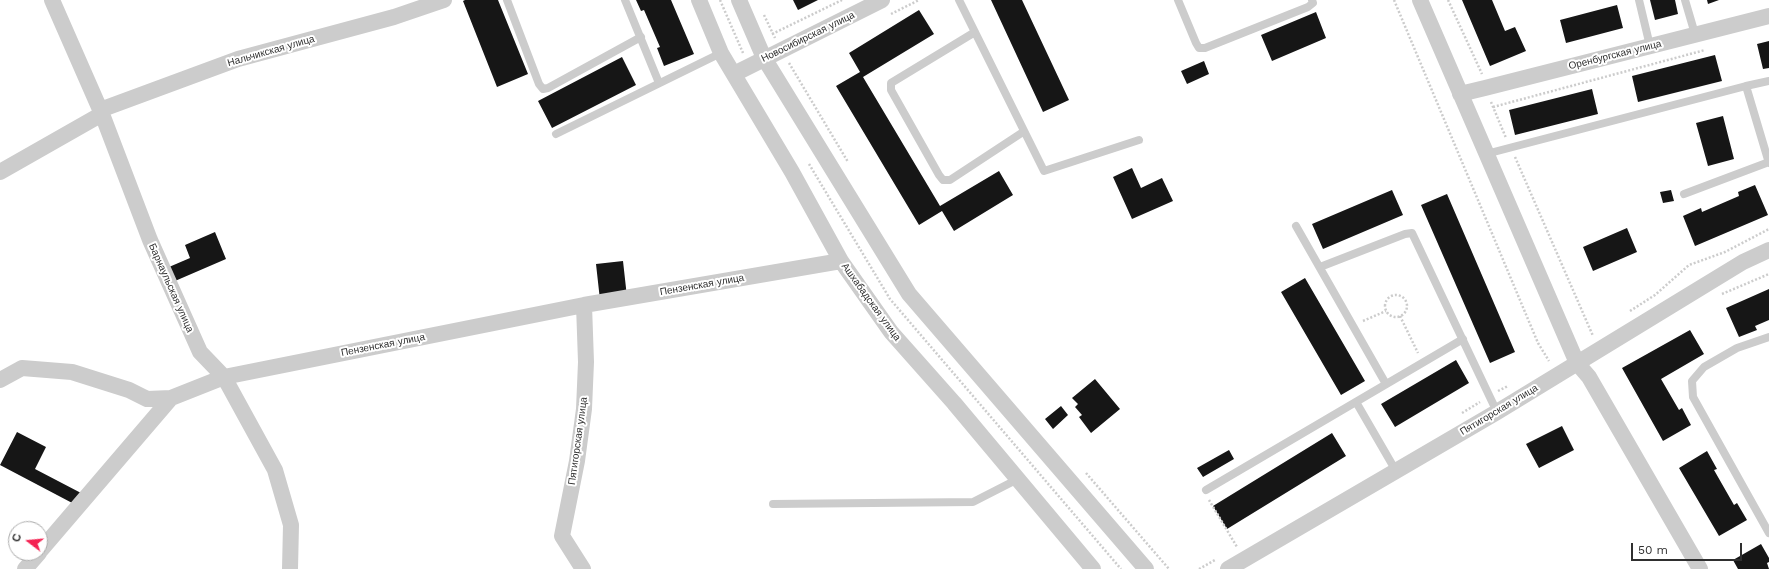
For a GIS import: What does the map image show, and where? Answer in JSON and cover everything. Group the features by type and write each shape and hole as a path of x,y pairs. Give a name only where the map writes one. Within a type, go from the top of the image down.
{"street":[{"name":"Барнаульская улица","path":"52,0 101,112 150,240 200,352 224,377 275,470 291,525 290,569"},
{"name":"Нальчикская улица","path":"0,172 101,112 238,58 394,17 444,0"},
{"name":"Ашхабадская улица","path":"699,0 721,53 792,172 841,261 891,332 954,403 1093,569"},
{"path":"739,0 764,58 909,294 1146,569"},
{"name":"Новосибирская улица","path":"734,74 882,0"},
{"path":"1420,0 1577,363 1589,377 1700,569"},
{"name":"Оренбургская улица","path":"1460,94 1769,16"},
{"name":"Пятигорская улица","path":"1228,569 1497,412 1743,262 1769,250"},
{"name":"Пензенская улица","path":"0,380 22,368 72,372 130,390 147,400 171,398 224,377 584,306 841,261"},
{"name":"Пятигорская улица","path":"583,569 562,536 577,461 584,409 586,362 584,306"},
{"path":"48,542 171,398"},
{"path":"25,569 32,561"}],"lane":[{"path":"507,0 539,84 543,89 548,88 640,37"},
{"path":"625,0 660,84"},
{"path":"959,0 1023,132 1044,170 1139,140"},
{"path":"1178,0 1199,48 1205,48 1308,7 1313,3 1312,0"},
{"path":"1639,0 1650,46"},
{"path":"1685,0 1695,34"},
{"path":"975,32 891,83 891,90 943,180 950,180 1023,132"},
{"path":"556,134 721,53"},
{"path":"1486,154 1769,81"},
{"path":"1684,194 1769,162 1746,86"},
{"path":"1296,226 1386,384"},
{"path":"1320,267 1405,234 1412,233 1497,412"},
{"path":"1769,336 1738,348 1704,366 1692,381 1693,397 1769,533"},
{"path":"1206,490 1463,338"},
{"path":"1356,402 1396,471"},
{"path":"773,504 973,502 1018,479"}],"path":[{"path":"757,42 842,0"},
{"path":"1394,0 1538,343 1550,361"},
{"path":"1448,0 1481,72 1485,88 1493,107 1592,335 1600,350"},
{"path":"763,14 781,50 850,165"},
{"path":"1493,107 1708,49"},
{"path":"1624,315 1655,295 1689,265 1725,252 1769,229"},
{"path":"1396,295 1400,296 1406,302 1407,306 1404,313 1400,316 1392,316 1386,310 1385,306 1388,299 1396,295"},
{"path":"1353,325 1386,310"},
{"path":"1400,316 1422,363"},
{"path":"1592,335 1599,331"},
{"path":"1081,468 1169,569"},
{"path":"1206,490 1208,499 1237,547"}],"building":[{"path":"498,0 528,74 497,87 463,1"},
{"path":"636,0 671,0 694,54 664,66 657,48 660,47 644,10 641,11"},
{"path":"793,0 818,0 798,10"},
{"path":"991,0 1022,0 1069,100 1043,112"},
{"path":"1462,0 1492,0 1505,31 1515,27 1526,51 1490,66"},
{"path":"1650,0 1675,0 1678,14 1655,20"},
{"path":"1707,0 1719,0 1708,4"},
{"path":"1617,5 1623,28 1566,43 1560,20"},
{"path":"919,10 934,34 863,77 940,206 999,171 1013,195 954,231 942,211 919,225 836,86 860,72 849,53"},
{"path":"1316,12 1326,38 1272,61 1261,35"},
{"path":"1769,41 1769,68 1763,69 1757,44"},
{"path":"1715,55 1722,81 1638,102 1632,76"},
{"path":"622,57 636,85 552,128 538,101"},
{"path":"1204,61 1209,74 1187,84 1181,71"},
{"path":"1592,89 1598,114 1515,135 1509,110"},
{"path":"1723,116 1734,159 1708,166 1696,123"},
{"path":"1132,168 1141,188 1162,178 1173,201 1132,219 1113,177"},
{"path":"1755,185 1768,215 1695,246 1683,216 1701,208 1702,212 1739,196 1738,192"},
{"path":"1392,190 1403,215 1323,249 1312,224"},
{"path":"1671,190 1674,201 1663,203 1660,192"},
{"path":"1447,194 1515,352 1490,363 1421,205"},
{"path":"1627,228 1637,252 1593,271 1583,247"},
{"path":"215,232 226,259 175,281 169,267 190,258 185,245"},
{"path":"623,261 627,297 600,300 596,264"},
{"path":"1305,278 1365,381 1341,395 1281,292"},
{"path":"1769,289 1769,320 1755,326 1757,330 1739,337 1726,308"},
{"path":"1690,330 1704,354 1661,379 1679,410 1682,408 1691,425 1663,441 1622,368"},
{"path":"1456,360 1469,383 1395,427 1381,404"},
{"path":"1095,379 1120,409 1091,433 1079,417 1082,415 1075,407 1078,404 1072,398"},
{"path":"1061,406 1068,415 1053,429 1045,419"},
{"path":"1562,426 1574,450 1539,468 1526,444"},
{"path":"17,432 46,447 35,469 81,493 76,505 0,465"},
{"path":"1332,433 1346,456 1227,529 1213,506"},
{"path":"1229,450 1234,459 1203,477 1197,468"},
{"path":"1707,451 1717,469 1714,470 1734,505 1737,503 1747,520 1719,536 1679,468"},
{"path":"1761,544 1769,558 1769,562 1767,563 1769,569 1738,569 1733,560"}]}
